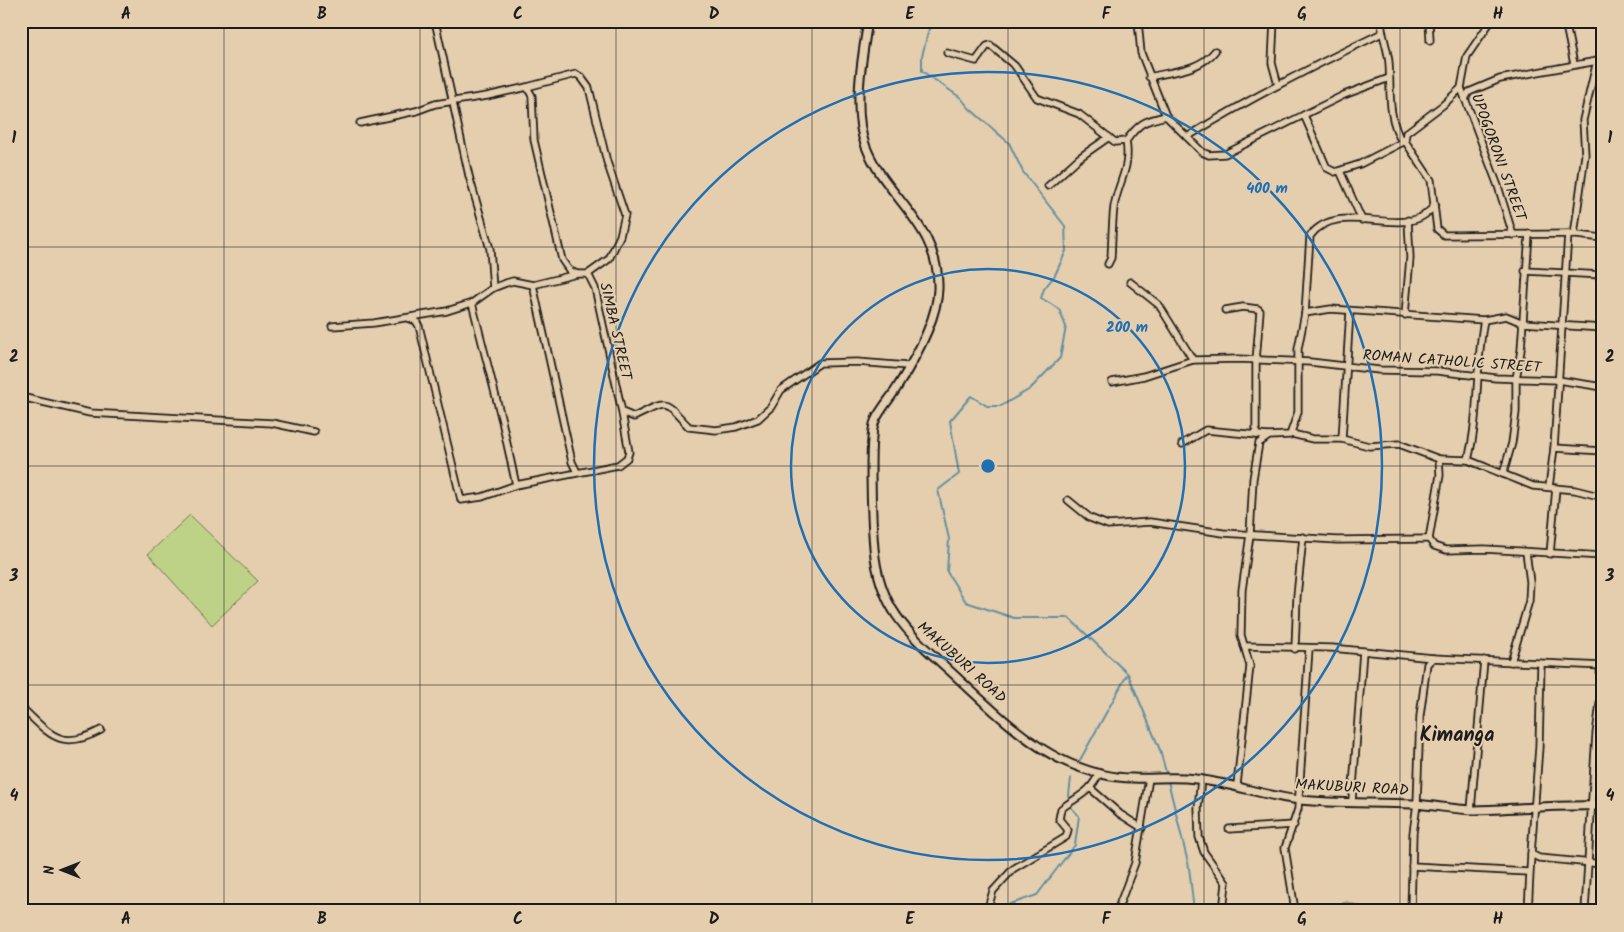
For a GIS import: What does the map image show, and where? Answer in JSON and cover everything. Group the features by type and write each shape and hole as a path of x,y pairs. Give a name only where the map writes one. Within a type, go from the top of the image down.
{"street":[{"path":"435,21 469,176 490,250 493,288"},
{"name":"MAKUBURI ROAD","path":"868,21 862,58 860,121 862,135 867,151 911,211 924,234 935,258 938,283 937,303 929,329 873,426 874,547 877,568 892,610 908,633 958,679 1041,748 1072,764 1099,773 1132,778 1178,777 1201,779 1237,785 1297,800 1416,804 1471,810 1533,806 1603,806"},
{"path":"1138,21 1139,43 1149,76 1166,116 1202,152 1209,155 1225,154 1344,95 1389,78"},
{"path":"1274,21 1272,63 1278,85"},
{"path":"1381,21 1388,55 1392,120 1404,142 1431,180 1437,229 1444,235 1571,234 1603,238"},
{"path":"1429,21 1430,41"},
{"path":"1460,88 1467,56 1491,21"},
{"path":"1565,21 1574,64"},
{"path":"1187,137 1232,109 1320,62 1382,33"},
{"path":"947,53 976,61 986,46 990,45 1015,66 1034,96 1041,101 1079,114 1115,142 1126,142"},
{"path":"1149,76 1198,66 1215,51"},
{"path":"1465,99 1469,92 1490,82 1600,60 1583,120 1585,155 1566,273 1554,448 1549,487"},
{"path":"360,123 416,111 435,104 527,87 576,74 581,77 589,88 607,162 625,215 620,236 609,259 588,274"},
{"path":"527,87 532,96 534,140 562,260 569,270 577,274"},
{"name":"UPOGORONI STREET","path":"1404,142 1409,130 1444,105 1460,88 1498,186 1513,234"},
{"path":"1304,115 1327,168 1335,172 1404,142"},
{"path":"1108,264 1111,258 1114,204 1127,169 1129,154 1126,142 1138,125 1144,121 1166,116"},
{"path":"1048,186 1079,158 1109,137"},
{"path":"1340,171 1362,220"},
{"path":"1292,434 1298,412 1300,334 1305,313 1307,256 1310,236 1324,222 1338,219 1408,220 1424,215 1435,204"},
{"path":"1404,315 1410,258 1408,220"},
{"path":"1503,474 1512,443 1516,412 1516,379 1523,324 1525,270 1529,234"},
{"path":"1525,270 1603,275"},
{"name":"SIMBA STREET","path":"332,326 374,323 447,311 472,303 493,288 513,281 532,285 577,274 588,274 594,288 622,412 629,452 627,458 618,465 577,472"},
{"path":"1130,282 1159,305 1193,360"},
{"path":"406,317 412,318 419,326 460,500 482,497 516,485 552,480 577,472 572,462 532,285"},
{"path":"472,303 516,485"},
{"path":"1225,310 1244,307 1260,310 1256,361 1256,435"},
{"path":"1305,313 1331,308 1350,311 1484,320 1506,316 1523,324 1603,328"},
{"path":"1342,439 1350,311"},
{"path":"1468,460 1476,417 1477,376 1484,320"},
{"name":"ROMAN CATHOLIC STREET","path":"1112,382 1144,376 1193,360 1240,359 1299,362 1379,370 1437,371 1516,379 1558,380 1603,387"},
{"path":"622,412 634,417 660,404 667,405 673,408 689,427 716,430 758,419 771,406 786,385 815,365 828,361 908,366"},
{"path":"21,397 90,413 249,421 272,423 314,432"},
{"path":"1182,444 1206,430 1269,436 1292,434 1313,438 1342,439 1369,446 1399,444 1438,460 1468,460 1525,483 1584,491 1603,497"},
{"path":"1237,785 1250,666 1241,635 1242,590 1250,535 1253,479 1258,443 1269,436"},
{"path":"1554,448 1603,451"},
{"path":"1428,539 1440,475 1438,460"},
{"path":"1550,554 1556,488"},
{"path":"1068,500 1090,518 1108,525 1150,522 1250,535 1360,541 1428,539"},
{"path":"1295,649 1297,596 1303,537"},
{"path":"1428,539 1434,546 1446,550 1484,549 1603,556"},
{"path":"1511,662 1529,602 1530,582 1526,552"},
{"path":"1244,646 1363,650 1456,661 1484,660 1601,666 1601,695 1591,806 1585,911"},
{"path":"1294,904 1285,848 1294,825 1309,649"},
{"path":"1352,802 1363,650"},
{"path":"1412,911 1413,833 1420,716 1425,669 1433,658"},
{"path":"1471,810 1484,660"},
{"path":"1528,911 1528,872 1539,747 1541,664"},
{"path":"21,706 52,736 59,739 77,740 101,730"},
{"path":"987,911 993,891 1013,870 1066,837 1068,830 1059,819 1061,809 1090,788 1099,773"},
{"path":"1117,911 1131,880 1142,828 1149,778"},
{"path":"1201,779 1198,808 1199,836 1204,852 1226,883 1223,911"},
{"path":"1090,788 1120,814 1142,828"},
{"path":"1229,829 1294,825"},
{"path":"1531,854 1539,858 1603,864"},
{"path":"1412,866 1528,872"}],"green space":[{"path":"190,515 258,581 212,625 148,554"},
{"path":"1347,902 1376,911 1330,911 1332,906"}],"waterway":[{"path":"931,21 922,56 922,71 961,98 969,108 1009,143 1023,172 1065,226 1066,251 1055,275 1044,289 1041,298 1059,309 1066,327 1060,358 1030,389 1001,406 987,406 971,396 950,421 959,474 938,490 949,539 947,572 966,602 1014,618 1069,618 1128,674 1160,750 1167,776"},
{"path":"1080,760 1127,675"},
{"path":"990,911 1037,895 1075,845 1079,816 1068,804 1071,778"},
{"path":"1168,781 1189,867 1194,911"}],"district":[{"name":"Kimanga","path":"1457,734"}]}
